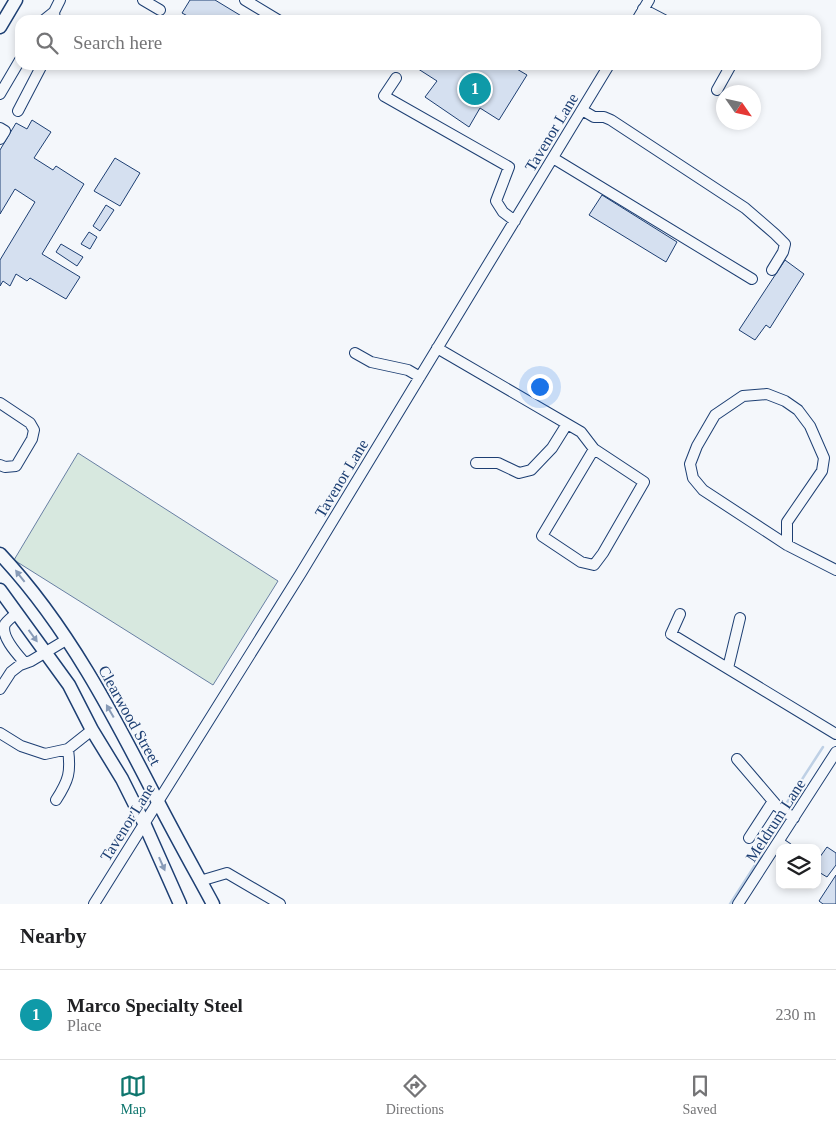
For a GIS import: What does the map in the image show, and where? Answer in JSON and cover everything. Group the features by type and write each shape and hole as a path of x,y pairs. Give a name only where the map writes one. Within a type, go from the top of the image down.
{"main road":[{"path":"0,27 16,0"},
{"name":"Clearwood Street","path":"0,554 18,573 80,658 128,742 157,801 213,904"},
{"path":"0,590 69,685 92,730 122,779 180,904"}],"street":[{"path":"54,15 60,0"},
{"path":"143,0 160,10"},
{"path":"244,0 270,15"},
{"path":"640,15 647,2 659,15"},
{"path":"0,94 15,68"},
{"path":"18,111 39,70"},
{"name":"Tavenor Lane","path":"94,904 301,573 606,70"},
{"path":"721,85 728,70"},
{"path":"396,78 384,96 509,167 496,200 503,212 515,220"},
{"path":"582,110 594,116 611,120 745,208 760,220 785,244 784,252 772,270"},
{"path":"0,128 5,131 0,139"},
{"path":"553,158 752,279"},
{"path":"437,348 581,432 594,449 644,482 604,553 594,565 581,562 542,536 594,449"},
{"path":"355,353 371,362 408,370 420,377"},
{"path":"787,545 787,522 822,471 824,458 810,426 798,410 785,401 767,394 742,396 715,415 697,446 690,464 693,478 703,490 787,545 836,570"},
{"path":"0,402 30,423 34,430 32,439 16,466 5,467 0,465"},
{"path":"476,463 498,463 519,473 531,470 552,448 567,424"},
{"path":"17,613 5,623 2,630 4,638 25,663"},
{"path":"680,614 671,634 836,734"},
{"path":"728,668 740,618"},
{"path":"0,689 11,672 20,665 46,653 66,640"},
{"path":"0,733 21,746 45,754 68,749 92,730"},
{"path":"56,800 66,784 69,774 68,749"},
{"name":"Meldrum Lane","path":"782,844 794,818 836,752"},
{"path":"737,759 778,807 794,818"},
{"path":"749,838 773,801"},
{"name":"Meldrum Lane","path":"738,904 776,853"},
{"path":"200,881 227,872 280,904"}],"shaded area":[{"path":"78,453 278,581 213,685 14,560"}],"building":[{"path":"190,0 215,0 240,15 186,15 182,13"},
{"path":"420,70 518,70 527,75 499,120 480,108 469,127 425,97 437,81"},
{"path":"32,120 51,132 34,158 53,170 56,166 84,184 42,254 80,277 66,299 30,278 27,281 16,274 10,286 3,281 0,286 0,260 35,202 15,189 0,214 0,150 16,123 27,129"},
{"path":"115,158 140,173 120,206 94,191"},
{"path":"602,195 677,242 666,262 589,215"},
{"path":"106,205 114,210 100,231 93,226"},
{"path":"89,232 97,237 90,249 81,244"},
{"path":"61,244 83,257 77,266 56,252"},
{"path":"785,260 804,274 770,328 766,325 755,340 739,330"},
{"path":"827,847 836,853 836,865 827,877 821,873 821,855"},
{"path":"836,875 836,904 823,904 819,901"}],"waterway":[{"path":"786,804 823,747"},
{"path":"730,904 759,859 778,816"}],"place":[{"name":"Marco Specialty Steel","path":"475,89"}]}
